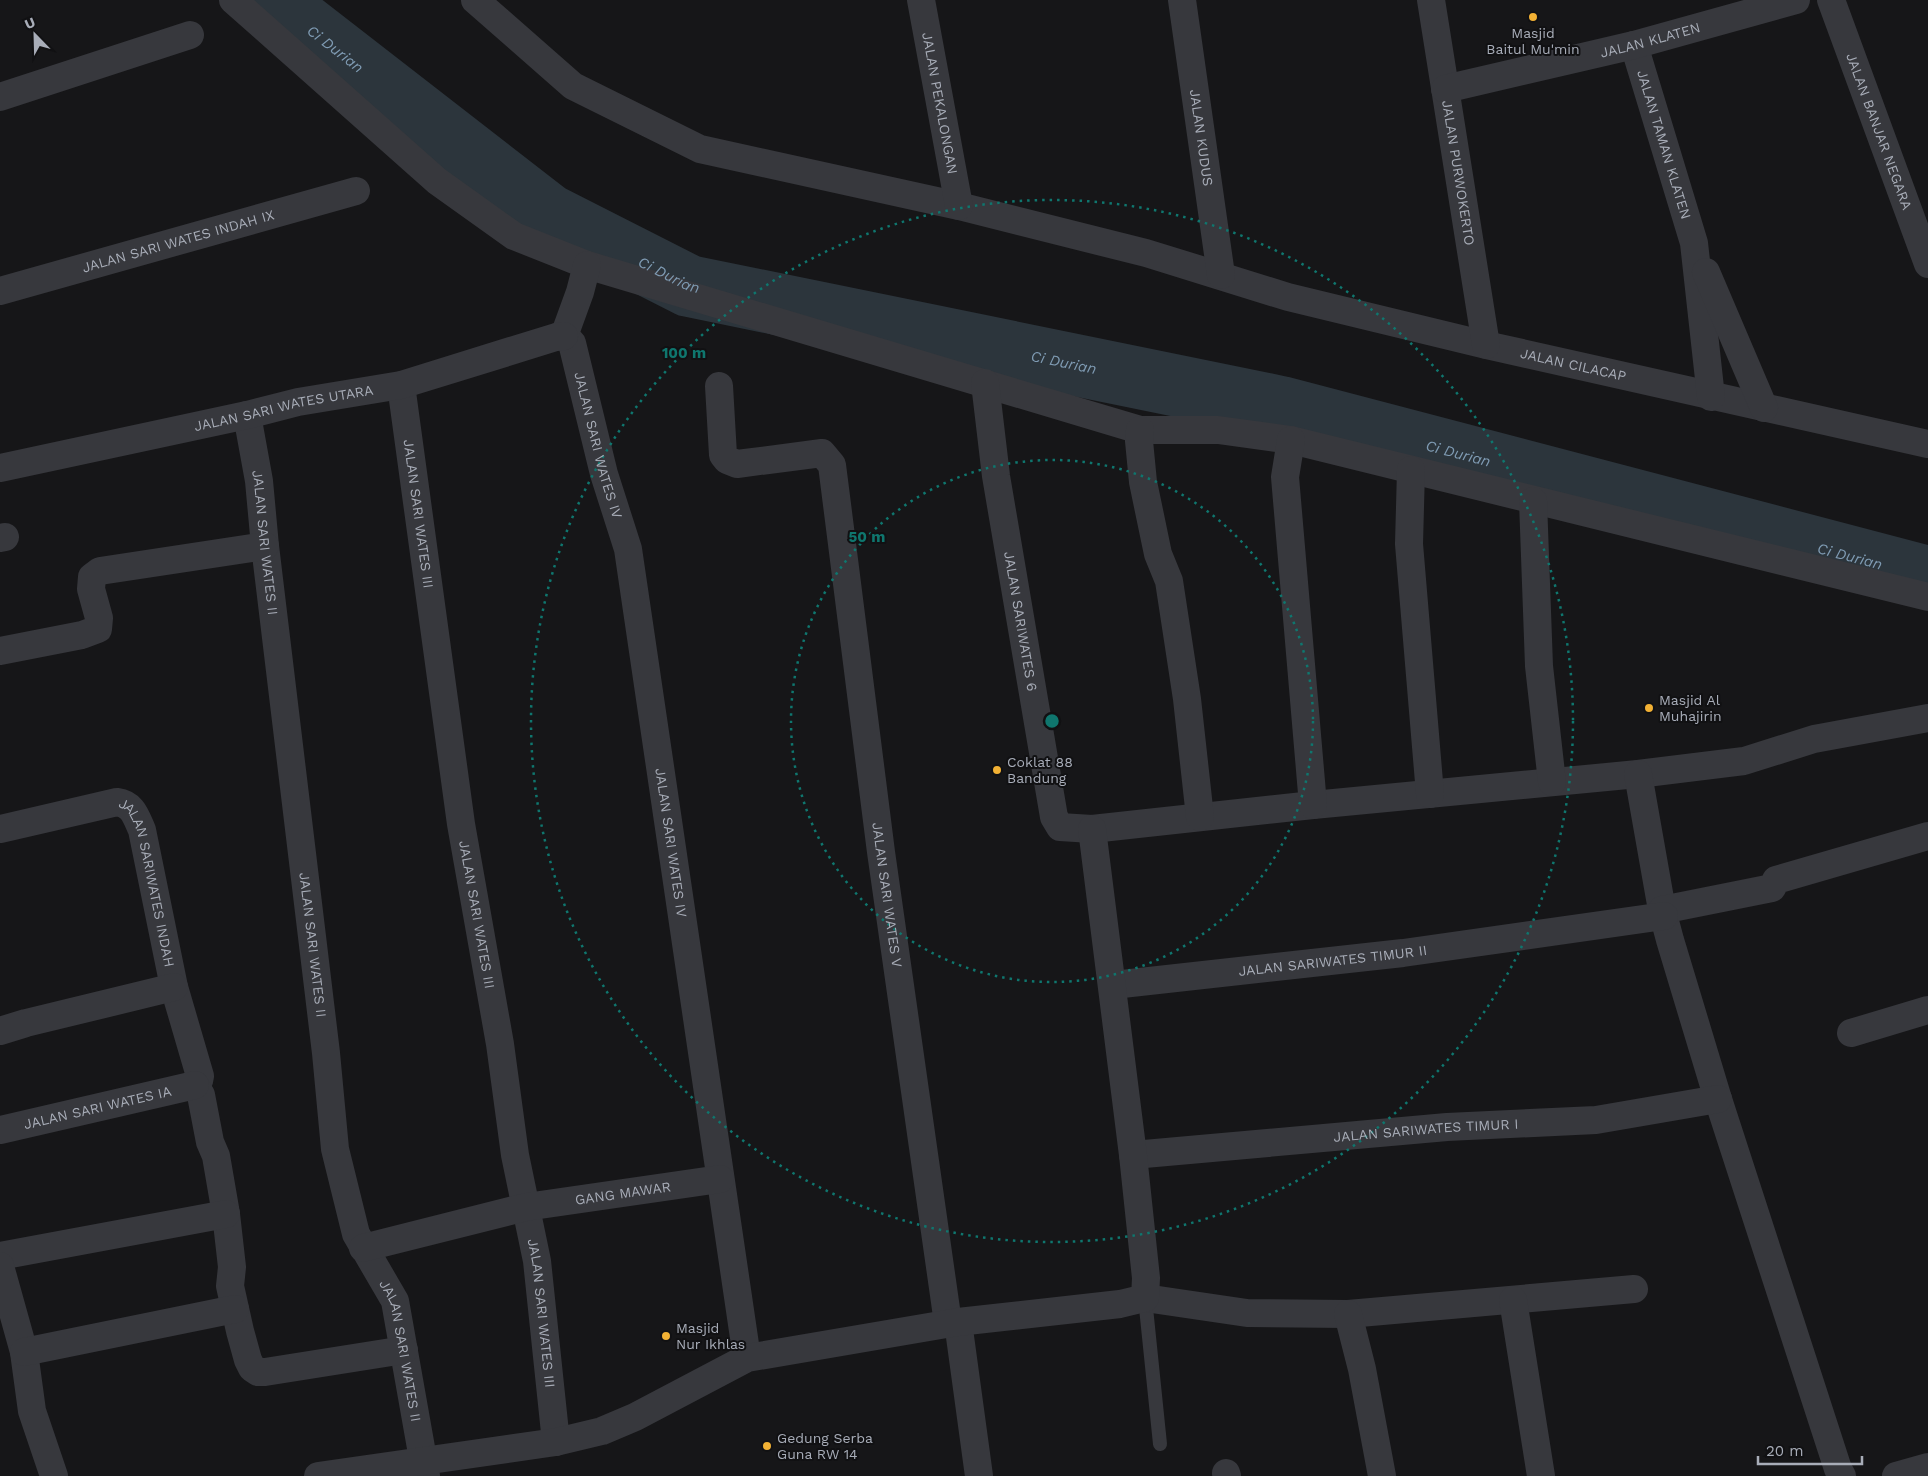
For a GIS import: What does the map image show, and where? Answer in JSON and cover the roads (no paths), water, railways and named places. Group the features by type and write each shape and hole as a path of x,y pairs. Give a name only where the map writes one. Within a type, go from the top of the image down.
{"street":[{"path":"233,0 437,181 514,236 587,265 1140,430 1218,430 1291,440 1928,597"},
{"name":"JALAN CILACAP","path":"475,0 573,86 700,149 959,206 1146,252 1288,297 1486,345 1711,397 1928,444"},
{"name":"JALAN PEKALONGAN","path":"921,0 959,206"},
{"name":"JALAN KUDUS","path":"1182,0 1221,275"},
{"name":"JALAN PURWOKERTO","path":"1431,0 1486,345"},
{"name":"JALAN KLATEN","path":"1444,89 1634,45 1796,0"},
{"name":"JALAN BANJAR NEGARA","path":"1830,0 1928,264"},
{"path":"0,97 190,36"},
{"name":"JALAN TAMAN KLATEN","path":"1634,45 1694,243 1764,408"},
{"name":"JALAN SARI WATES INDAH IX","path":"0,291 356,191"},
{"name":"JALAN TAMAN KLATEN","path":"1694,243 1711,397"},
{"path":"564,336 580,292 587,265"},
{"name":"JALAN SARI WATES UTARA","path":"0,468 247,416 298,402 401,385 564,336"},
{"name":"JALAN SARI WATES IV","path":"564,336 572,343 604,474 628,549 747,1358"},
{"name":"JALAN SARIWATES 6","path":"984,383 996,476 1054,817 1060,827 1092,829"},
{"name":"JALAN SARI WATES III","path":"401,385 461,824 500,1044 514,1154 537,1261 556,1442"},
{"name":"JALAN SARI WATES V","path":"719,386 723,454 727,460 738,464 822,453 832,465 881,852 953,1323 979,1476"},
{"name":"JALAN SARI WATES II","path":"247,416 258,481 264,546 326,1053 335,1149 354,1228 363,1248 396,1302 424,1468"},
{"path":"1140,430 1139,441 1143,482 1158,554 1169,581 1187,699 1200,817"},
{"path":"1291,440 1285,477 1313,805"},
{"path":"1411,470 1409,544 1430,794"},
{"path":"1533,501 1539,666 1552,782"},
{"path":"0,651 82,635 98,629 99,618 90,589 92,577 100,571 264,546"},
{"path":"1145,1298 1146,1278 1133,1155 1092,829 1313,805 1638,774 1744,761 1814,739 1928,718"},
{"path":"1638,774 1663,913 1833,1474"},
{"name":"JALAN SARIWATES INDAH","path":"0,829 117,802 125,803 132,810 142,830 174,987 200,1076 199,1081 195,1085"},
{"name":"JALAN SARIWATES TIMUR II","path":"1113,985 1402,954 1552,932 1663,913 1772,888 1776,880 1928,836"},
{"path":"0,1031 174,987"},
{"path":"1851,1034 1928,1010"},
{"path":"195,1085 201,1095 210,1142 216,1156 226,1214 232,1267 230,1286 248,1360 252,1368 258,1372 404,1350"},
{"name":"JALAN SARI WATES IA","path":"0,1130 195,1085"},
{"name":"JALAN SARIWATES TIMUR I","path":"1133,1155 1447,1127 1596,1120 1718,1099"},
{"name":"GANG MAWAR","path":"363,1248 526,1207 720,1179"},
{"path":"0,1256 226,1214"},
{"path":"0,1266 24,1352 32,1411 54,1476"},
{"path":"318,1476 424,1468 602,1431 636,1417 747,1358 953,1323 1120,1304 1145,1298 1247,1313 1348,1314 1634,1289"},
{"path":"1513,1300 1540,1476"},
{"path":"24,1352 235,1309"},
{"path":"1348,1314 1362,1369 1382,1476"},
{"path":"1896,1476 1928,1467"}],"lane":[{"path":"1145,1298 1160,1444"}],"waterway":[{"name":"Ci Durian","path":"272,0 549,215 689,286 1281,407 1928,577"}],"place":[{"name":"Masjid Baitul Mu'min","path":"1533,17"},
{"name":"Masjid Al Muhajirin","path":"1649,708"},
{"name":"Coklat 88 Bandung","path":"997,770"},
{"name":"Masjid Nur Ikhlas","path":"666,1336"},
{"name":"Gedung Serba Guna RW 14","path":"767,1446"}]}
